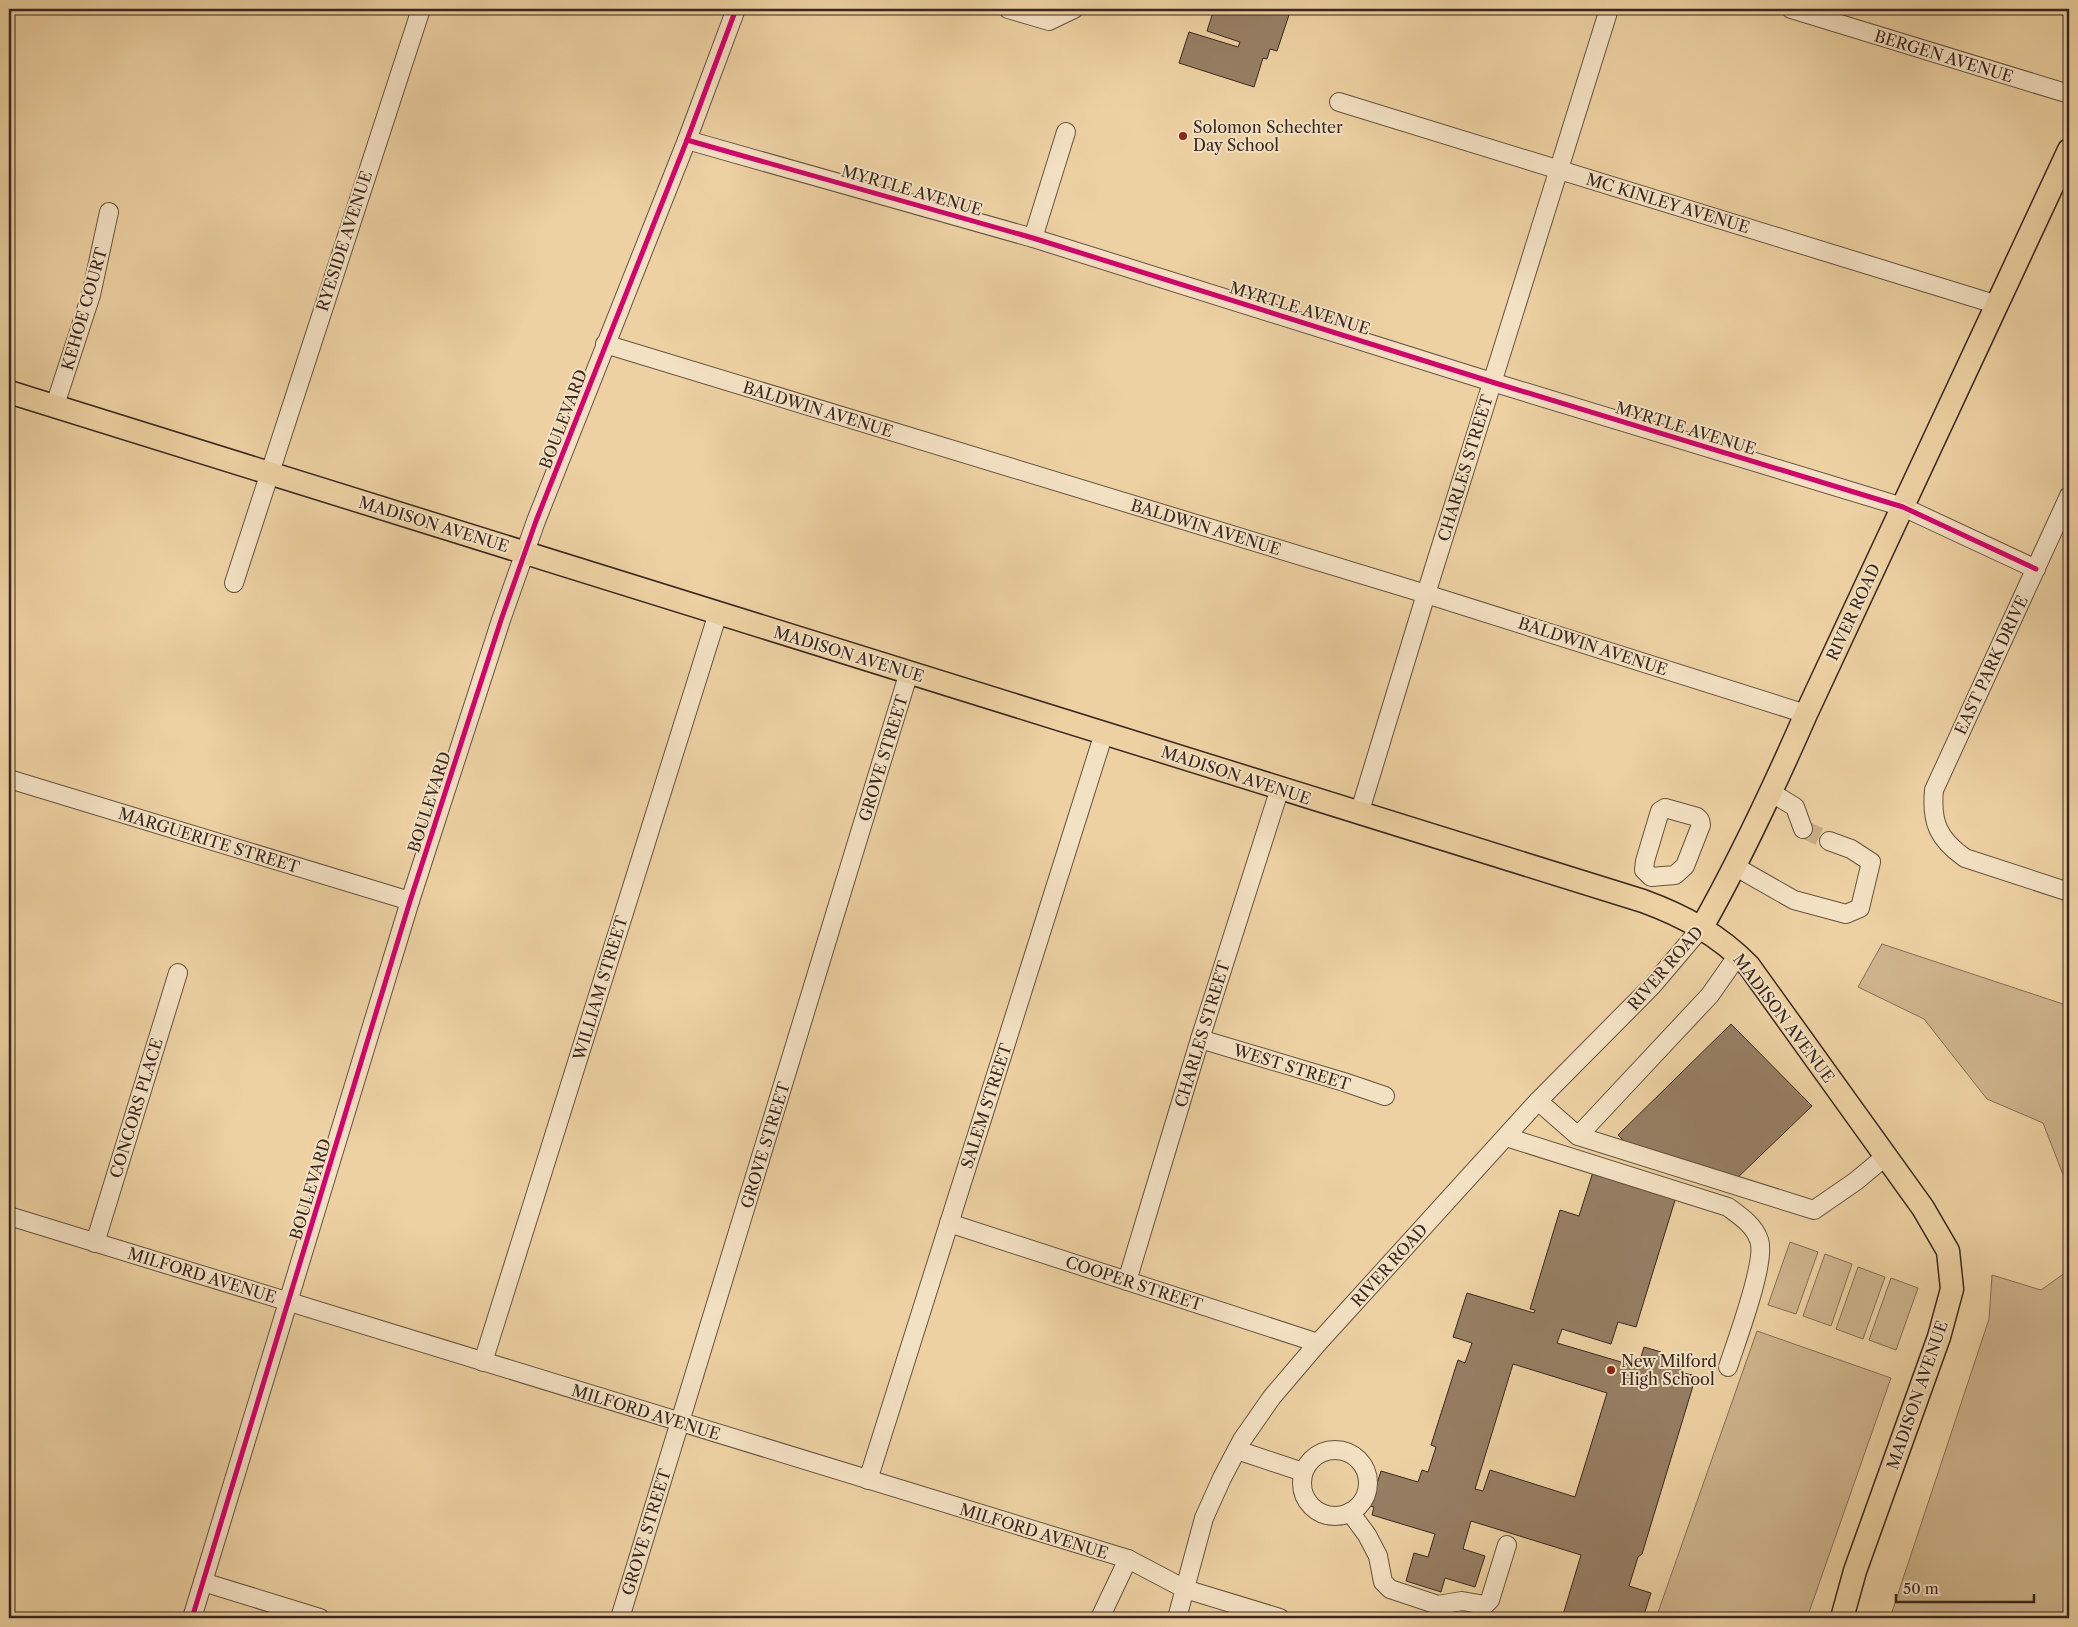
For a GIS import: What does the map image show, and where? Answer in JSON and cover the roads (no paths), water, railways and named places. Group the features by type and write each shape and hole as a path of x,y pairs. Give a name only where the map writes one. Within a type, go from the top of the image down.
{"main road":[{"name":"RIVER ROAD","path":"1702,927 1736,867 1772,793 1806,714 2069,150"},
{"name":"MADISON AVENUE","path":"9,392 1643,901 1673,912 1702,927 1749,966 1923,1208 1948,1251 1952,1289 1940,1337 1856,1571 1842,1618"}],"street":[{"name":"RYESIDE AVENUE","path":"234,583 268,472 421,9"},
{"name":"BOULEVARD","path":"192,1618 410,901 501,620 525,552 605,344 687,140 736,9"},
{"path":"1008,9 1048,21 1074,9"},
{"name":"CHARLES STREET","path":"1359,814 1609,9"},
{"name":"BERGEN AVENUE","path":"1791,9 2069,94"},
{"name":"MC KINLEY AVENUE","path":"1339,102 1998,305"},
{"path":"1033,238 1066,132"},
{"name":"MYRTLE AVENUE","path":"687,140 1033,238 1492,382 1903,507 2036,569"},
{"name":"KEHOE COURT","path":"55,405 91,295 109,212"},
{"name":"BALDWIN AVENUE","path":"605,344 1426,594 1806,714"},
{"name":"EAST PARK DRIVE","path":"2069,496 1934,790 1932,806 1935,823 1942,837 1965,858 2069,892"},
{"name":"WILLIAM STREET","path":"483,1362 718,613"},
{"name":"GROVE STREET","path":"620,1618 909,672"},
{"name":"SALEM STREET","path":"868,1480 1104,733"},
{"name":"MARGUERITE STREET","path":"9,779 410,901"},
{"name":"CHARLES STREET","path":"1128,1281 1200,1039 1280,788"},
{"path":"1772,793 1795,807 1803,830"},
{"path":"1736,867 1794,900 1846,914 1860,908 1871,862 1851,849 1829,841"},
{"path":"1643,901 1651,877"},
{"name":"RIVER ROAD","path":"1177,1618 1204,1518 1237,1450 1272,1397 1318,1343 1538,1101 1652,986 1702,927"},
{"path":"1578,1136 1710,995 1738,955"},
{"name":"CONCORS PLACE","path":"95,1243 178,973"},
{"name":"WEST STREET","path":"1200,1039 1385,1096"},
{"path":"1538,1101 1578,1136 1814,1210 1856,1181 1886,1156"},
{"path":"1506,1137 1728,1207 1751,1225 1760,1241 1760,1261 1728,1367"},
{"name":"MILFORD AVENUE","path":"9,1216 1128,1559 1186,1589 1280,1618"},
{"name":"COOPER STREET","path":"949,1223 1318,1343"},
{"path":"1237,1450 1303,1472"},
{"path":"1328,1450 1340,1450 1360,1461 1367,1476 1366,1494 1362,1502 1350,1512 1335,1516 1324,1514 1315,1510 1303,1493 1301,1482 1303,1472 1308,1462 1317,1454 1328,1450"},
{"path":"1350,1512 1367,1535 1378,1556 1383,1582 1390,1589 1438,1605 1462,1600 1485,1605 1490,1600 1507,1545"},
{"path":"1100,1618 1128,1559"},
{"path":"203,1582 320,1618"}],"tunnel":[{"path":"1803,829 1829,841"}],"place":[{"name":"Solomon Schechter Day School","path":"1183,136"},
{"name":"New Milford High School","path":"1611,1370"}]}
